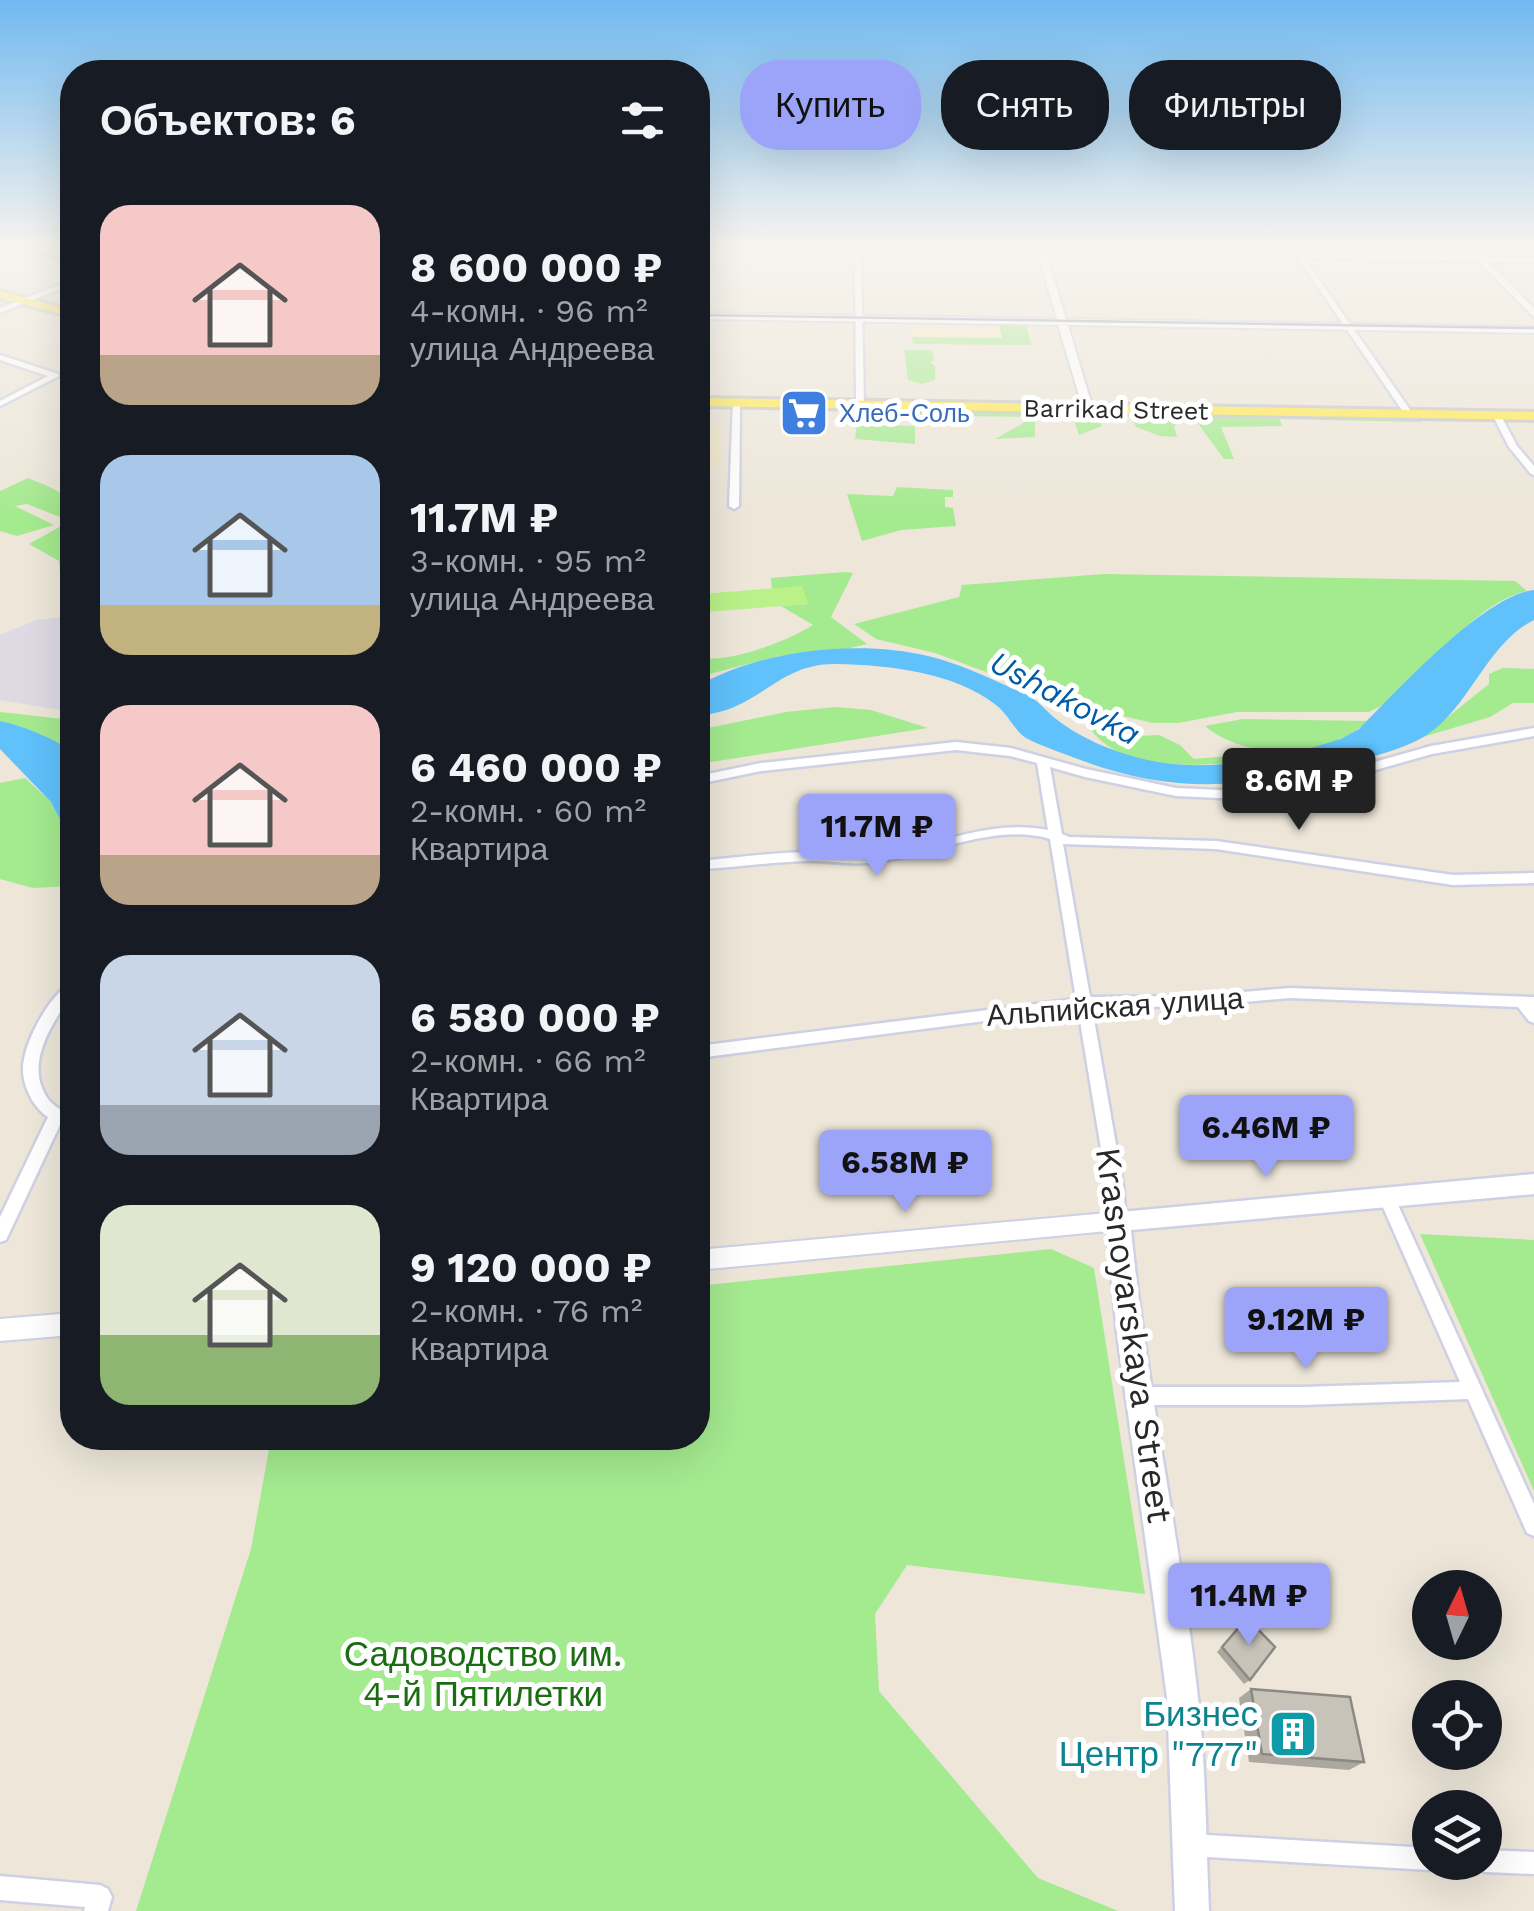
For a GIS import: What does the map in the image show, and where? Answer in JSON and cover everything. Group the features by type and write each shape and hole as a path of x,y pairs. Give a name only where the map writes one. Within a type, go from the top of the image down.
{"main road":[{"name":"Barrikad Street","path":"710,402 1534,418"},
{"path":"1118,1221 1534,1184"},
{"name":"Krasnoyarskaya Street","path":"1118,1221 1123,1293 1180,1670 1188,1747 1192,1911"}],"street":[{"path":"860,336 860,405"},
{"path":"1065,336 1088,409"},
{"path":"1353,336 1409,414"},
{"path":"0,357 55,376 0,404"},
{"path":"734,506 736,402"},
{"path":"1497,416 1513,447 1534,472"},
{"path":"710,778 762,767 982,746 1176,792 1242,794 1340,776 1431,750 1534,732"},
{"name":"Krasnoyarskaya Street","path":"1043,762 1118,1221"},
{"path":"710,864 818,856 867,859 988,834 1055,834 1068,841 1216,844 1453,880 1534,878"},
{"name":"Альпийская улица","path":"710,1050 1084,1003 1198,1001 1290,993 1528,1001"},
{"path":"60,1000 48,1019 30,1068 42,1106 60,1111"},
{"path":"1528,1001 1534,1017"},
{"path":"0,1235 60,1121"},
{"path":"1386,1196 1534,1526"},
{"path":"710,1259 1118,1221"},
{"path":"0,1330 60,1325"},
{"path":"1139,1396 1473,1390"},
{"path":"1190,1845 1412,1857"},
{"path":"1502,1862 1534,1863"},
{"path":"0,1888 100,1897 96,1911"}],"shaded area":[{"path":"912,336 1029,336 1031,345 913,344"},
{"path":"710,425 721,425 720,466 710,466"},
{"path":"60,617 60,710 0,700 0,635 36,620"}],"green space":[{"path":"1029,336 1031,345 913,344 912,337"},
{"path":"904,350 932,350 934,360 930,362 935,366 935,380 922,384 908,380"},
{"path":"863,409 1052,415 1035,417 1035,437 995,439 1034,417 863,415"},
{"path":"1071,412 1418,418 1422,422 1280,419 1282,426 1221,427 1234,459 1224,459 1194,418 1174,426 1177,437 1160,436 1136,427 1132,417 1098,416 1102,426 1079,435"},
{"path":"857,425 915,426 915,444 855,439"},
{"path":"28,478 50,487 60,493 60,517 27,504 15,506 54,525 17,536 0,531 0,491"},
{"path":"897,487 953,490 953,497 945,497 945,507 953,508 956,526 901,530 862,541 847,494 893,496"},
{"path":"60,527 60,574 59,561 29,544"},
{"path":"853,573 831,617 867,644 775,657 710,674 710,659 740,655 813,625 781,606 807,604 802,587 772,589 771,578"},
{"path":"1104,574 1515,581 1527,591 1483,613 1408,685 1369,712 1237,712 1178,723 1153,723 1076,705 1060,695 935,653 876,639 854,624 959,597 962,585"},
{"path":"802,586 808,604 710,612 710,593"},
{"path":"1503,668 1534,669 1534,703 1513,703 1490,717 1423,737 1489,684 1489,674"},
{"path":"835,707 871,710 928,728 710,762 710,728 786,712"},
{"path":"0,712 60,719 60,744 27,729 0,721"},
{"path":"1085,717 1119,720 1140,736 1159,735 1180,745 1194,759 1241,755 1243,761 1178,764 1131,756 1111,748 1095,735"},
{"path":"1243,719 1367,721 1331,743 1287,751 1242,745 1205,726"},
{"path":"25,778 51,802 60,819 60,887 33,888 0,879 0,783"},
{"path":"1420,1234 1534,1240 1534,1491"},
{"name":"Садоводство им. 4-й Пятилетки","path":"1051,1249 1094,1268 1145,1594 907,1565 875,1614 879,1691 1038,1878 1118,1911 136,1911 251,1549 269,1450 710,1450 710,1285"}],"water":[{"name":"Ushakovka","path":"1534,590 1534,620 1501,647 1462,700 1433,731 1387,752 1272,779 1176,783 1110,770 1026,738 996,705 961,685 920,672 877,666 837,664 806,668 747,701 710,714 710,680 723,674 780,656 871,648 928,656 978,673 1031,697 1085,738 1128,755 1189,765 1241,762 1317,746 1359,729 1466,626 1514,596"},
{"path":"0,721 60,744 60,819 51,802 0,749"}],"building":[{"path":"1247,1618 1275,1647 1250,1680 1222,1647"},
{"name":"Бизнес Центр \"777\"","path":"1251,1689 1350,1697 1364,1762 1262,1754"}],"place":[{"name":"Хлеб-Соль","path":"804,413"},
{"name":"Бизнес Центр \"777\"","path":"1293,1734"}]}
